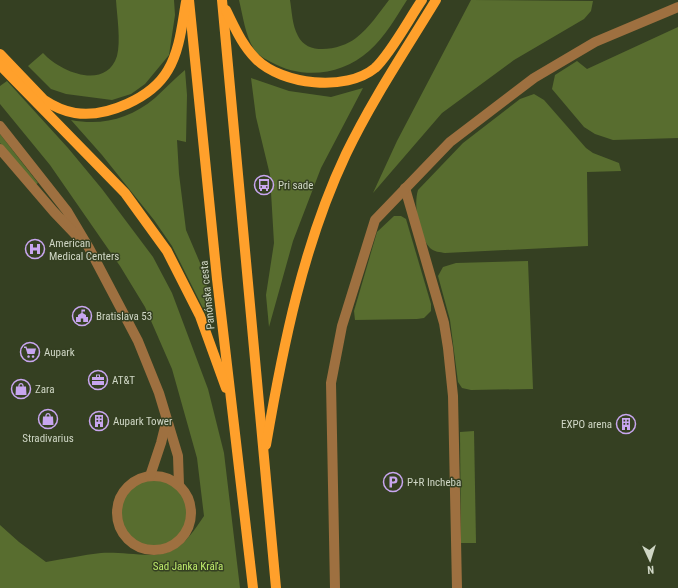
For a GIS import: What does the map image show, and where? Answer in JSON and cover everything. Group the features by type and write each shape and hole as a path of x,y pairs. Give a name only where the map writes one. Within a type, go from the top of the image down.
{"main road":[{"path":"0,54 44,100 52,105 76,113 98,112 114,109 129,104 154,86 166,74 177,51 188,0"},
{"name":"Panónska cesta","path":"188,0 253,588"},
{"path":"223,1 243,44 258,61 277,72 298,79 335,84 351,80 375,68 422,0"},
{"path":"264,457 281,360 289,327 304,270 330,191 366,116 392,70 436,0"},
{"path":"223,1 276,588"},
{"path":"0,65 125,193 167,251 200,316 233,409"}],"lane":[{"path":"335,588 331,383 342,326 375,220 450,142 534,78 595,42 678,7"},
{"path":"0,126 67,211 89,248 138,341 159,393 166,421 178,456 179,485"},
{"path":"0,149 54,212 89,248"},
{"path":"405,188 444,323 448,348 453,396 457,588"},
{"path":"150,476 161,443 166,421"},
{"path":"150,476 170,479 179,485 188,497 192,511 186,532 176,543 170,547 155,550 141,547 130,541 122,532 118,521 117,510 121,496 130,485 136,480 150,476"}],"green space":[{"path":"116,0 174,0 175,15 169,55 145,84 131,94 112,100 66,94 51,89 28,66 43,53 60,66 71,72 82,75 103,73 111,67 117,56 119,43"},
{"path":"239,0 290,0 293,23 298,36 303,43 309,47 326,49 334,48 356,38 370,25 389,0 407,0 390,27 369,51 358,59 335,70 309,73 283,68 266,60 254,49 248,38"},
{"path":"471,0 593,1 591,11 584,19 514,60 442,113 373,193 397,141"},
{"path":"678,27 678,138 613,140 595,134 584,127 552,89 555,75 577,61 587,69"},
{"path":"185,70 187,95 186,142 177,140 179,174 186,230 206,277 211,324 172,246 154,220 102,155 71,120 94,122 126,116 155,98"},
{"path":"251,78 289,91 331,97 363,88 321,168 293,241 269,327 266,295 274,243 270,175 256,117"},
{"name":"Sad Janka Kráľa","path":"7,81 68,148 102,189 153,257 172,293 208,389 224,453 240,588 0,588 0,525 19,542 46,562 101,553 147,555 171,551 186,540 204,516 197,458 172,369 145,307 120,266 50,165 0,104 0,86"},
{"path":"534,94 544,100 586,148 593,153 619,163 621,171 587,172 588,246 445,253 437,252 430,248 426,243 420,229 418,220 416,204 418,190 463,143 520,99"},
{"path":"0,134 38,183 35,185 0,143"},
{"path":"394,216 401,216 406,219 431,304 431,311 424,318 417,319 355,320 354,311 377,232"},
{"path":"528,261 533,389 471,390 462,388 458,382 450,320 438,276 443,267 456,263"},
{"path":"474,431 476,543 461,543 460,432"},
{"path":"154,479 167,482 178,489 185,500 188,513 185,526 178,537 167,544 154,547 141,544 130,537 123,526 120,513 123,500 130,489 141,482"}],"place":[{"name":"Pri sade","path":"264,185"},
{"name":"American Medical Centers","path":"35,249"},
{"name":"Bratislava 53","path":"82,316"},
{"name":"Aupark","path":"30,352"},
{"name":"AT&T","path":"98,380"},
{"name":"Zara","path":"21,389"},
{"name":"Stradivarius","path":"48,419"},
{"name":"Aupark Tower","path":"99,421"},
{"name":"EXPO arena","path":"626,424"},
{"name":"P+R Incheba","path":"393,482"}]}
